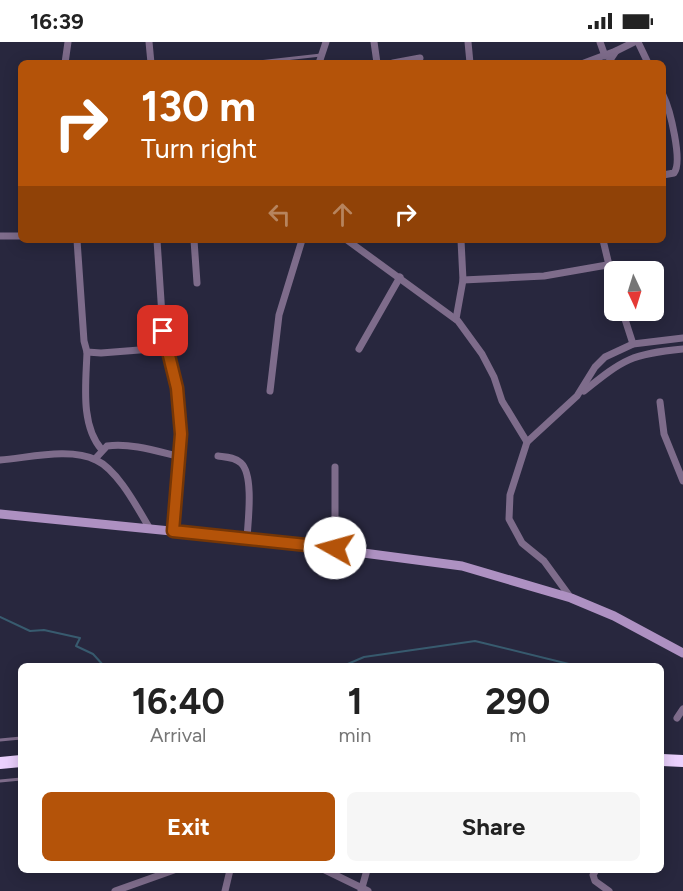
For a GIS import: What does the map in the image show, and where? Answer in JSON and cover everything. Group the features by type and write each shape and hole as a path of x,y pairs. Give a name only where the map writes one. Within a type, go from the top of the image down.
{"highway":[{"path":"664,760 683,761"},
{"path":"0,763 18,761"}],"main road":[{"path":"0,514 247,538 462,566 571,598 614,616 683,653"}],"street":[{"path":"65,60 68,42"},
{"path":"148,42 151,60"},
{"path":"320,60 326,42"},
{"path":"374,42 377,60"},
{"path":"468,42 470,60"},
{"path":"600,42 607,60 616,51 634,42"},
{"path":"639,42 647,60"},
{"path":"409,60 420,58"},
{"path":"666,103 674,126 678,166 674,173 666,174"},
{"path":"0,236 18,236"},
{"path":"77,243 82,323 87,352 86,387 91,437 102,450"},
{"path":"157,243 165,348 178,400 181,457 173,531"},
{"path":"194,243 197,283"},
{"path":"270,391 279,315 301,243"},
{"path":"351,243 456,319 482,354 494,376 502,401 527,442"},
{"path":"456,319 463,280 461,243"},
{"path":"603,243 606,261"},
{"path":"463,280 544,276 604,266"},
{"path":"359,349 400,278"},
{"path":"626,321 633,344"},
{"path":"577,396 595,367 605,357 633,344 683,338"},
{"path":"87,352 101,354 165,348"},
{"path":"571,598 548,565 522,543 509,519 510,495 527,442 577,396 618,363 647,354 683,349"},
{"path":"660,402 664,434 683,481"},
{"path":"95,459 107,446 129,446 181,457"},
{"path":"0,460 68,455 95,459 121,484 150,529"},
{"path":"218,456 236,459 245,469 248,492 247,538"},
{"path":"335,467 335,548"},
{"path":"677,718 683,709"},
{"path":"120,890 167,873"},
{"path":"225,891 229,873"},
{"path":"331,873 364,890 367,873"},
{"path":"595,873 593,878 609,891"}],"lane":[{"path":"277,60 321,55"},
{"path":"0,740 18,738"},
{"path":"0,781 18,779"}],"waterway":[{"path":"0,617 30,631 44,630 80,638 76,646 93,654 101,663"},
{"path":"350,663 364,657 475,641 565,663"}],"route":[{"path":"163,331 180,409 181,457 173,531 335,548"}]}
